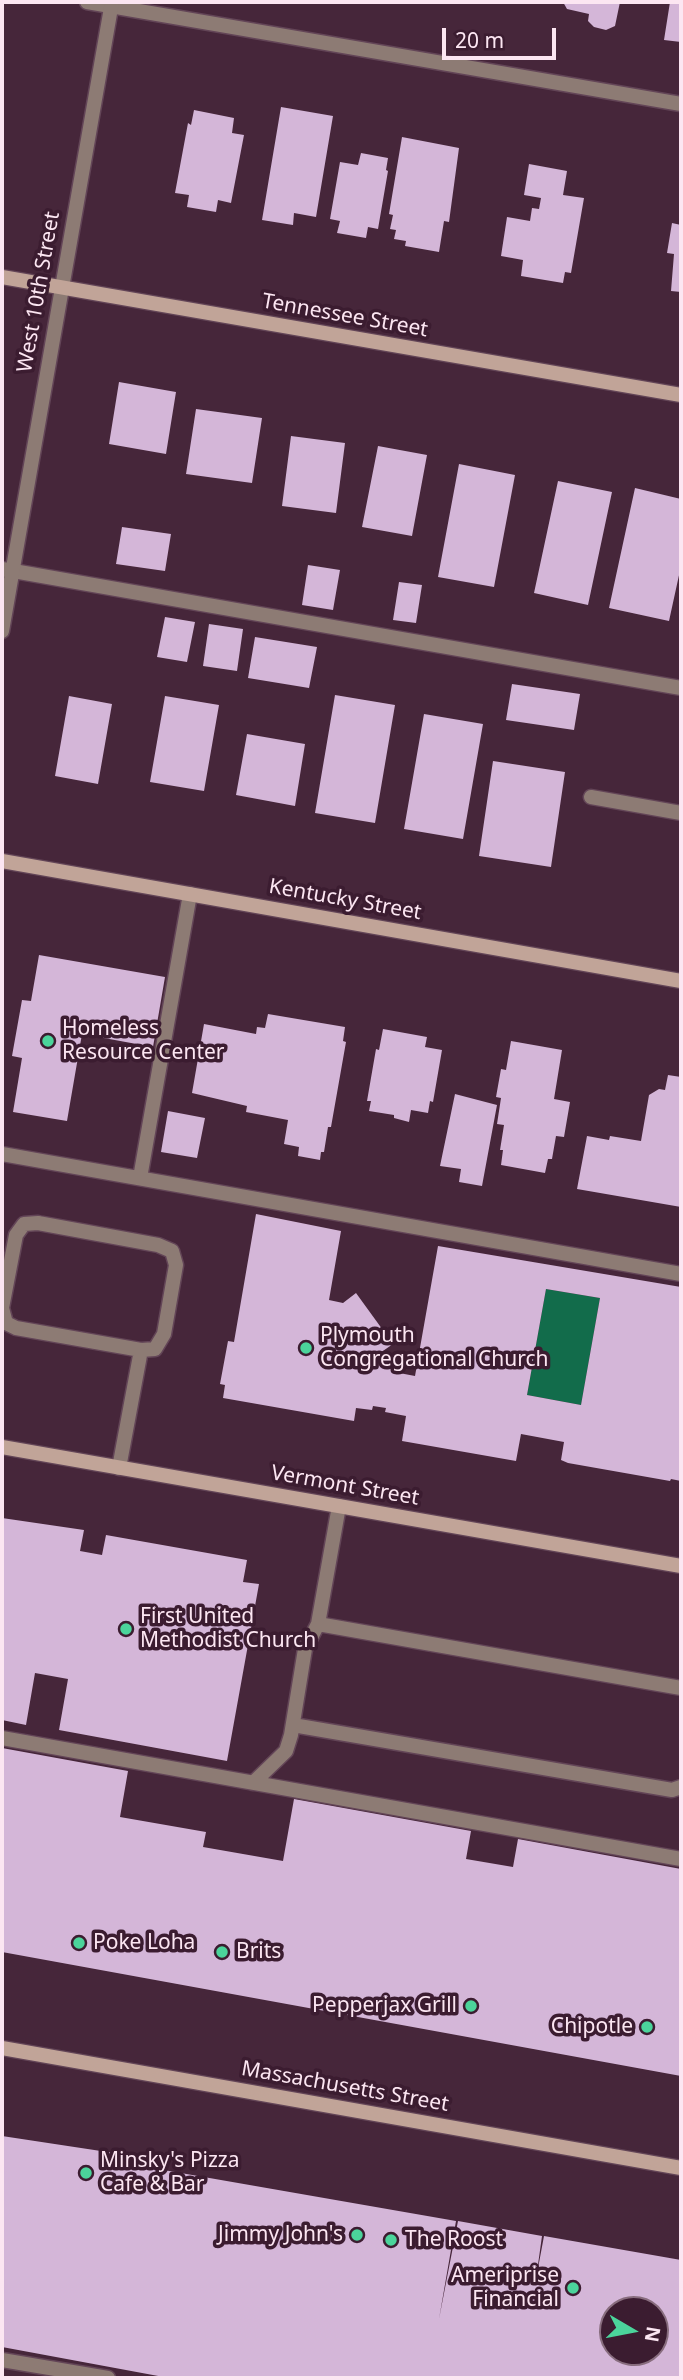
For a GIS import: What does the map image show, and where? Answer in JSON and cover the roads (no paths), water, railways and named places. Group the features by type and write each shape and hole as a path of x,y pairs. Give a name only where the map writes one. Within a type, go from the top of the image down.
{"street":[{"path":"87,2 112,4 681,104"},
{"name":"West 10th Street","path":"2,631 7,570 112,4"},
{"name":"Tennessee Street","path":"2,277 681,396"},
{"path":"7,570 681,688"},
{"path":"591,797 681,813"},
{"name":"Kentucky Street","path":"2,861 681,981"},
{"path":"140,1178 190,894"},
{"path":"2,1154 681,1274"},
{"path":"38,1223 158,1245 172,1251 176,1265 164,1334 155,1349 141,1350 16,1328 6,1323 2,1308 16,1235 24,1224 38,1223"},
{"path":"119,1468 141,1350"},
{"name":"Vermont Street","path":"2,1447 681,1566"},
{"path":"253,1783 286,1751 305,1650 318,1624 339,1506"},
{"path":"318,1624 681,1688"},
{"path":"293,1725 672,1790 681,1787"},
{"path":"2,1738 681,1859"},
{"name":"Massachusetts Street","path":"2,2048 681,2168"},
{"path":"2,2360 107,2378"}],"place":[{"name":"Homeless Resource Center","path":"48,1041"},
{"name":"Plymouth Congregational Church","path":"306,1348"},
{"name":"First United Methodist Church","path":"126,1629"},
{"name":"Poke Loha","path":"79,1943"},
{"name":"Brits","path":"222,1952"},
{"name":"Pepperjax Grill","path":"471,2006"},
{"name":"Chipotle","path":"647,2027"},
{"name":"Minsky's Pizza Cafe & Bar","path":"86,2173"},
{"name":"Jimmy John's","path":"357,2235"},
{"name":"The Roost","path":"391,2240"},
{"name":"Ameriprise Financial","path":"573,2288"}]}
